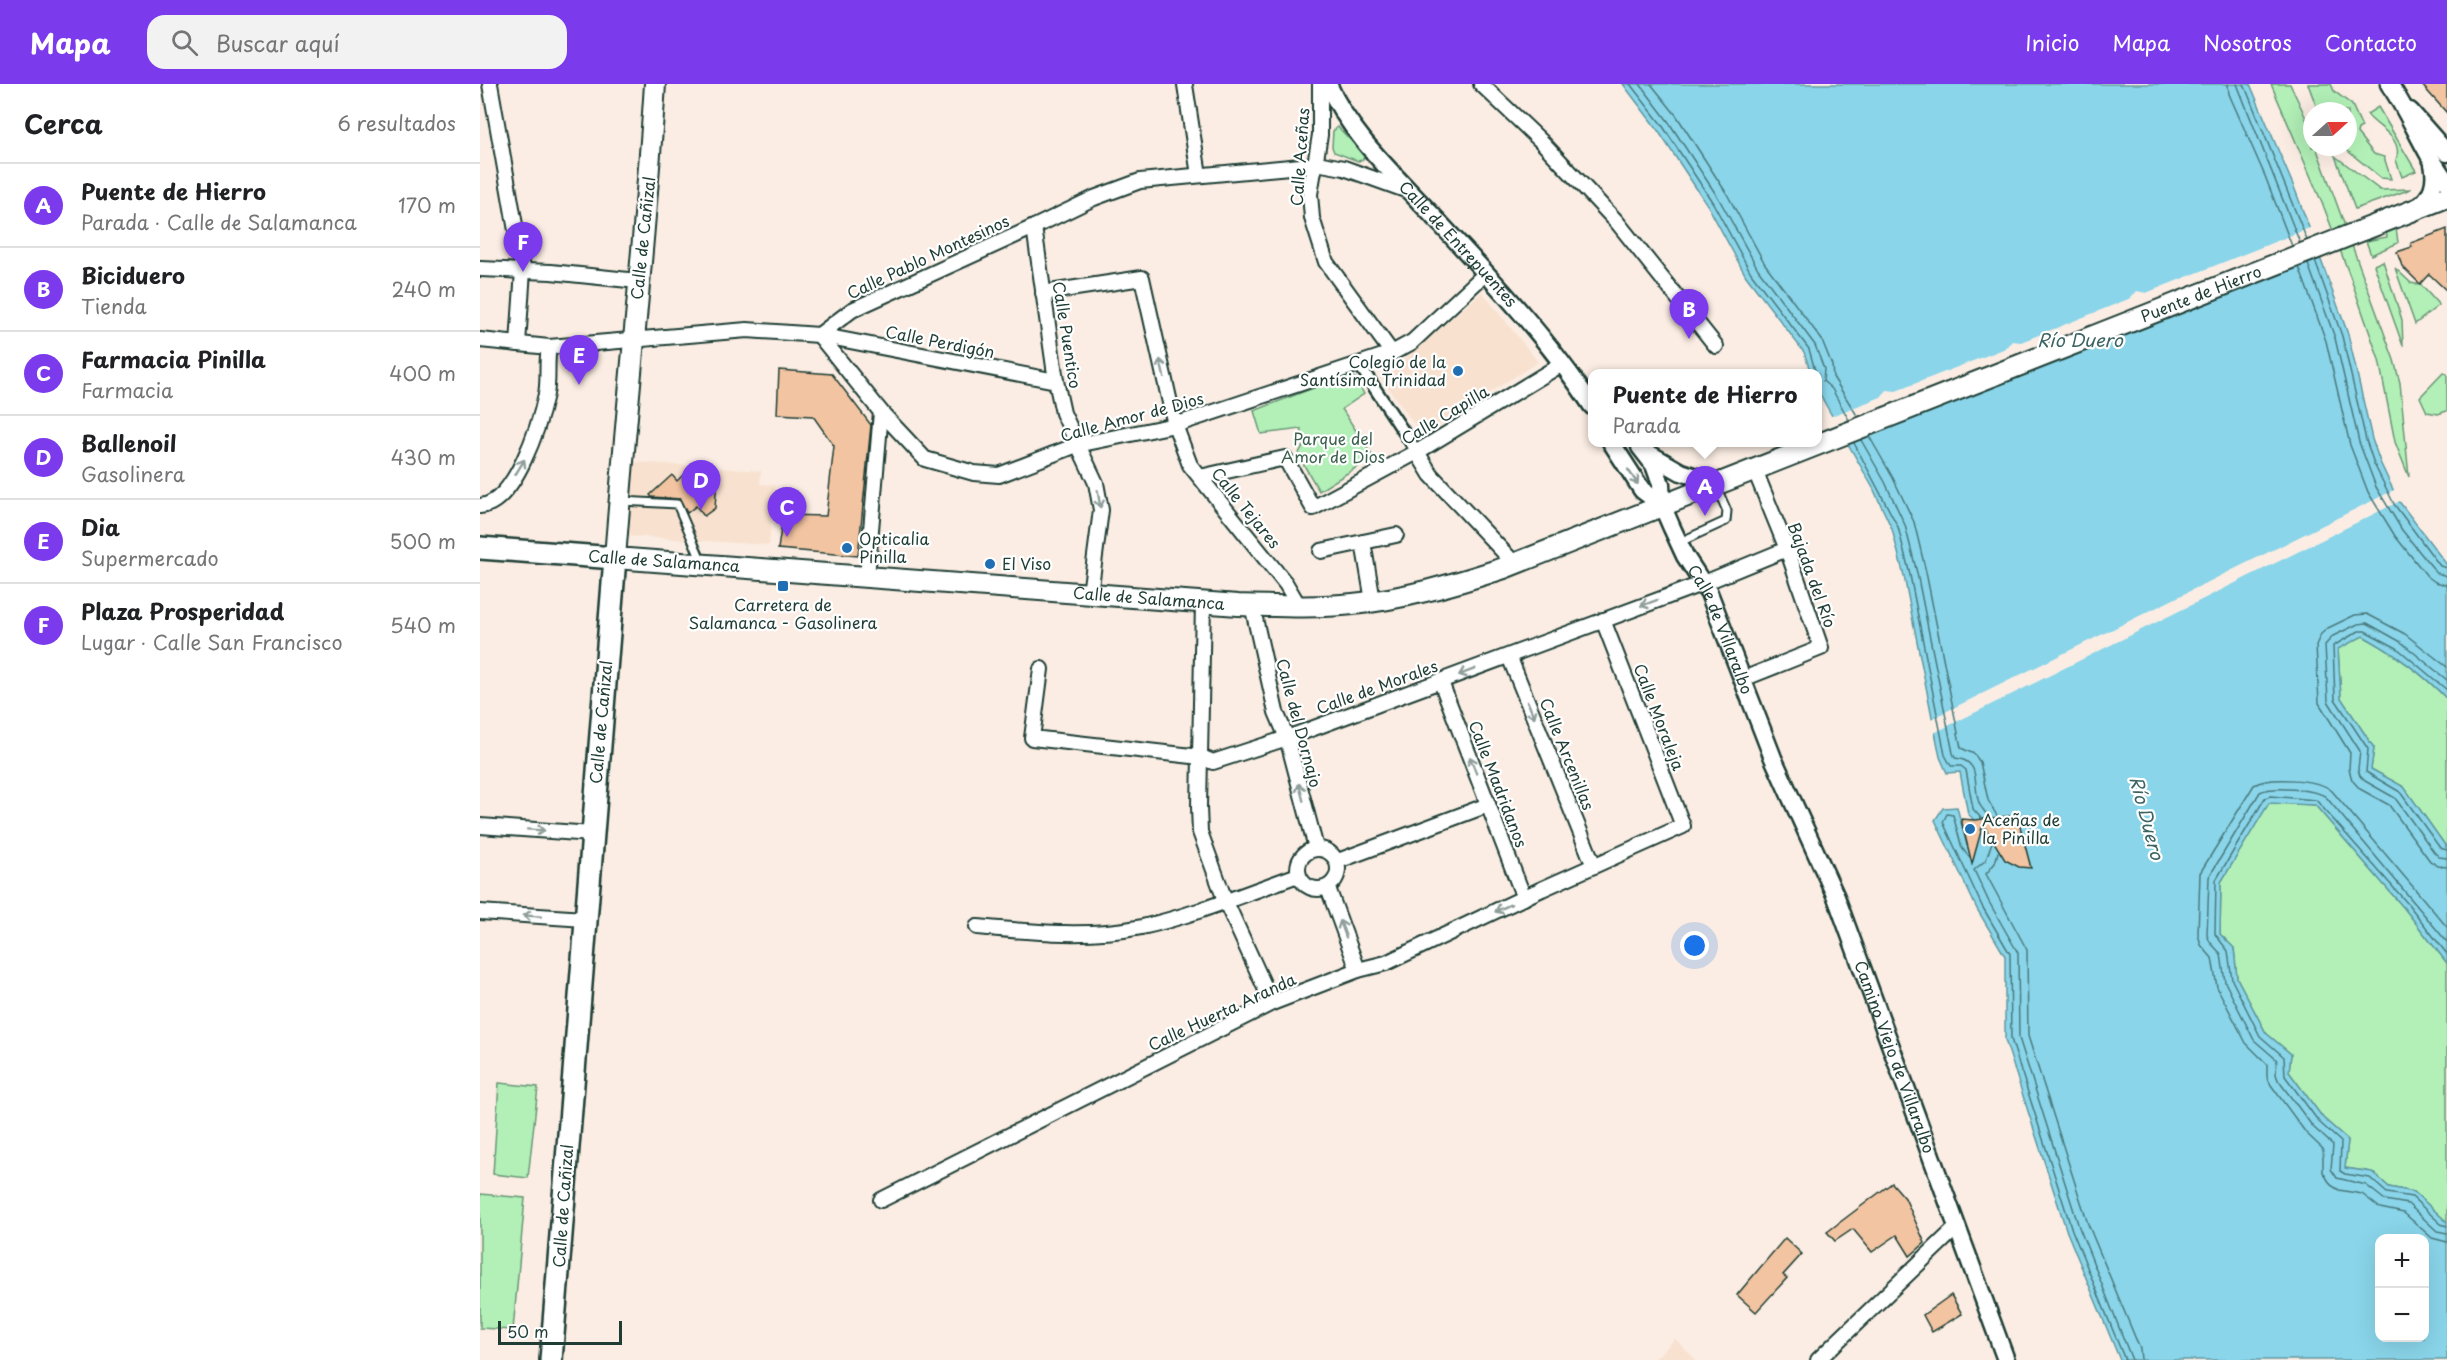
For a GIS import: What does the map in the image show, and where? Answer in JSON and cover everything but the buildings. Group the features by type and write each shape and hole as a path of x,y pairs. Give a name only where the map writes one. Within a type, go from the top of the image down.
{"main road":[{"name":"Calle de Cañizal","path":"551,1360 592,834 656,84"},
{"name":"Puente de Hierro","path":"1822,441 2447,197"},
{"name":"Puente de Hierro","path":"1792,453 1807,447"},
{"name":"Calle de Salamanca","path":"480,548 1203,602 1299,606 1353,604 1452,585 1515,564 1792,453"}],"street":[{"path":"490,84 523,270 518,344"},
{"name":"Calle Aceñas","path":"1320,84 1321,123 1310,194 1312,218 1326,262 1392,353"},
{"name":"Calle de Entrepuentes","path":"1328,84 1352,124 1486,273 1588,399"},
{"path":"1481,84 1542,142 1617,222 1716,346"},
{"path":"2389,84 2442,153 2447,182"},
{"path":"1185,85 1198,175"},
{"path":"2418,207 2426,201 2432,188 2434,173 2442,153"},
{"name":"Calle Pablo Montesinos","path":"819,335 852,310 1094,198 1140,182 1314,164 1344,168 1411,192"},
{"name":"Calle Puentico","path":"1034,227 1056,381 1063,413 1096,483 1101,510 1090,594"},
{"path":"480,269 523,270 638,281"},
{"name":"Calle Amor de Dios","path":"819,335 880,412 925,459 974,473 999,475 1077,445 1175,425 1360,366 1392,353 1412,342 1486,273"},
{"name":"Calle Tejares","path":"1043,293 1142,278 1175,425 1190,465 1286,585 1299,606"},
{"path":"480,340 549,347 747,330 819,335"},
{"name":"Calle Perdigón","path":"819,335 1056,381"},
{"path":"480,506 487,506 507,490 525,460 546,393 549,347"},
{"name":"Calle Capilla","path":"1200,477 1285,458 1313,508 1417,452 1562,364"},
{"path":"1360,366 1431,475 1515,564"},
{"path":"867,577 880,412"},
{"path":"1614,447 1642,489 1662,505"},
{"path":"1639,447 1650,459 1659,476 1662,505"},
{"path":"1640,447 1675,469 1715,483"},
{"name":"Bajada del Río","path":"1743,678 1821,648 1787,549 1754,468"},
{"name":"Calle de Villaralbo","path":"1662,505 1678,543 1704,583 1773,758"},
{"path":"1321,550 1396,535"},
{"path":"1363,542 1373,601"},
{"name":"Calle de Morales","path":"1041,669 1032,738 1201,758 1213,762 1287,738 1441,682 1704,583 1787,549"},
{"path":"1203,602 1200,832 1225,900 1272,1003"},
{"name":"Calle del Dornajo","path":"1252,605 1276,712 1287,738 1316,848"},
{"name":"Calle Moraleja","path":"1604,620 1683,826"},
{"name":"Calle Arcenillas","path":"1509,656 1594,866"},
{"name":"Calle Madridanos","path":"1441,682 1524,898"},
{"name":"Camino Viejo de Villaralbo","path":"1773,758 1845,918 2006,1360"},
{"path":"1338,861 1488,805"},
{"path":"480,826 592,834"},
{"name":"Calle Huerta Aranda","path":"880,1200 1272,1003 1358,970 1386,963 1683,826"},
{"path":"1316,848 1329,851 1338,861 1338,877 1328,888 1310,889 1298,875 1298,863 1305,853 1316,848"},
{"path":"977,927 1051,933 1109,932 1141,927 1176,918 1298,875"},
{"path":"1328,888 1358,970"},
{"path":"480,912 585,920"},
{"path":"1818,1360 1957,1227"}],"lane":[{"path":"1678,543 1726,521 1727,511 1715,483"},
{"path":"620,500 676,504 703,564"}],"shaded area":[{"name":"Colegio de la Santísima Trinidad","path":"1482,292 1538,362 1422,435 1382,379"},
{"path":"634,462 761,471 760,484 775,485 769,545 627,536"},
{"path":"1675,1339 1696,1360 1654,1360"}],"green space":[{"path":"2271,84 2290,84 2301,107 2303,156 2319,156 2394,360 2400,383 2409,477 2395,442 2379,360 2325,210"},
{"path":"2308,84 2331,84 2334,91 2348,102 2315,102"},
{"path":"2378,107 2416,171 2402,177 2396,160 2398,152 2396,144 2387,132 2367,114"},
{"path":"2357,116 2362,127 2357,133"},
{"path":"1338,127 1363,153 1365,156 1362,160 1358,161 1334,152 1333,131"},
{"path":"2357,133 2374,154 2384,157 2391,179 2381,178 2354,156 2357,156"},
{"path":"2335,156 2380,190 2411,189 2355,209"},
{"path":"2396,227 2398,243 2371,255 2366,241 2387,237 2386,231"},
{"path":"2383,261 2402,320 2403,346 2374,265"},
{"path":"2395,268 2411,283 2421,285 2439,305 2415,324"},
{"name":"Parque del Amor de Dios","path":"1352,373 1364,394 1342,409 1373,457 1319,491 1298,455 1305,442 1301,429 1261,434 1254,411"},
{"path":"2443,373 2447,374 2447,411 2438,414 2427,412 2420,397"},
{"path":"2363,636 2407,664 2447,699 2447,848 2404,787 2371,769 2374,748 2341,698 2338,648"},
{"path":"2269,802 2315,805 2404,908 2447,963 2447,1222 2414,1192 2389,1187 2372,1172 2345,1168 2348,1140 2323,1118 2289,1072 2291,1054 2266,1033 2237,978 2234,948 2220,934 2221,882"},
{"path":"499,1083 538,1087 528,1178 493,1174"},
{"path":"480,1194 525,1198 513,1330 480,1328"}],"water":[{"name":"Río Duero","path":"1623,84 2250,84 2296,192 2348,334 2372,439 2380,462 2398,500 2447,565 2447,699 2407,664 2363,636 2338,649 2341,698 2374,748 2371,769 2404,787 2447,848 2447,963 2404,908 2315,805 2269,803 2221,882 2220,934 2234,948 2237,978 2266,1033 2291,1054 2289,1072 2323,1118 2348,1140 2345,1168 2372,1172 2389,1187 2414,1192 2447,1222 2447,1360 2120,1360 2067,1232 2005,1040 2005,956 1977,909 1935,820 1943,808 1957,807 1967,846 1974,854 1978,837 1977,827 1968,814 1960,772 1947,773 1940,757 1904,576 1892,529 1873,488 1822,398 1822,369 1810,369 1804,352 1746,276 1708,206 1657,129"}],"pier":[{"path":"2312,227 2323,257 1845,445 1829,417 1881,397 1887,390 1896,391 2006,348 2012,341 2021,342 2131,298 2137,291 2146,293"},
{"path":"2396,489 2402,500 1932,734 1929,720"}],"place":[{"name":"Plaza Prosperidad","path":"523,272"},
{"name":"Biciduero","path":"1689,339"},
{"name":"Colegio de la Santísima Trinidad","path":"1458,371"},
{"name":"Dia","path":"579,385"},
{"name":"Ballenoil","path":"701,510"},
{"name":"Puente de Hierro","path":"1705,516"},
{"name":"Farmacia Pinilla","path":"787,537"},
{"name":"Opticalia Pinilla","path":"847,548"},
{"name":"El Viso","path":"990,564"},
{"name":"Carretera de Salamanca - Gasolinera","path":"783,586"},
{"name":"Aceñas de la Pinilla","path":"1970,829"}]}
